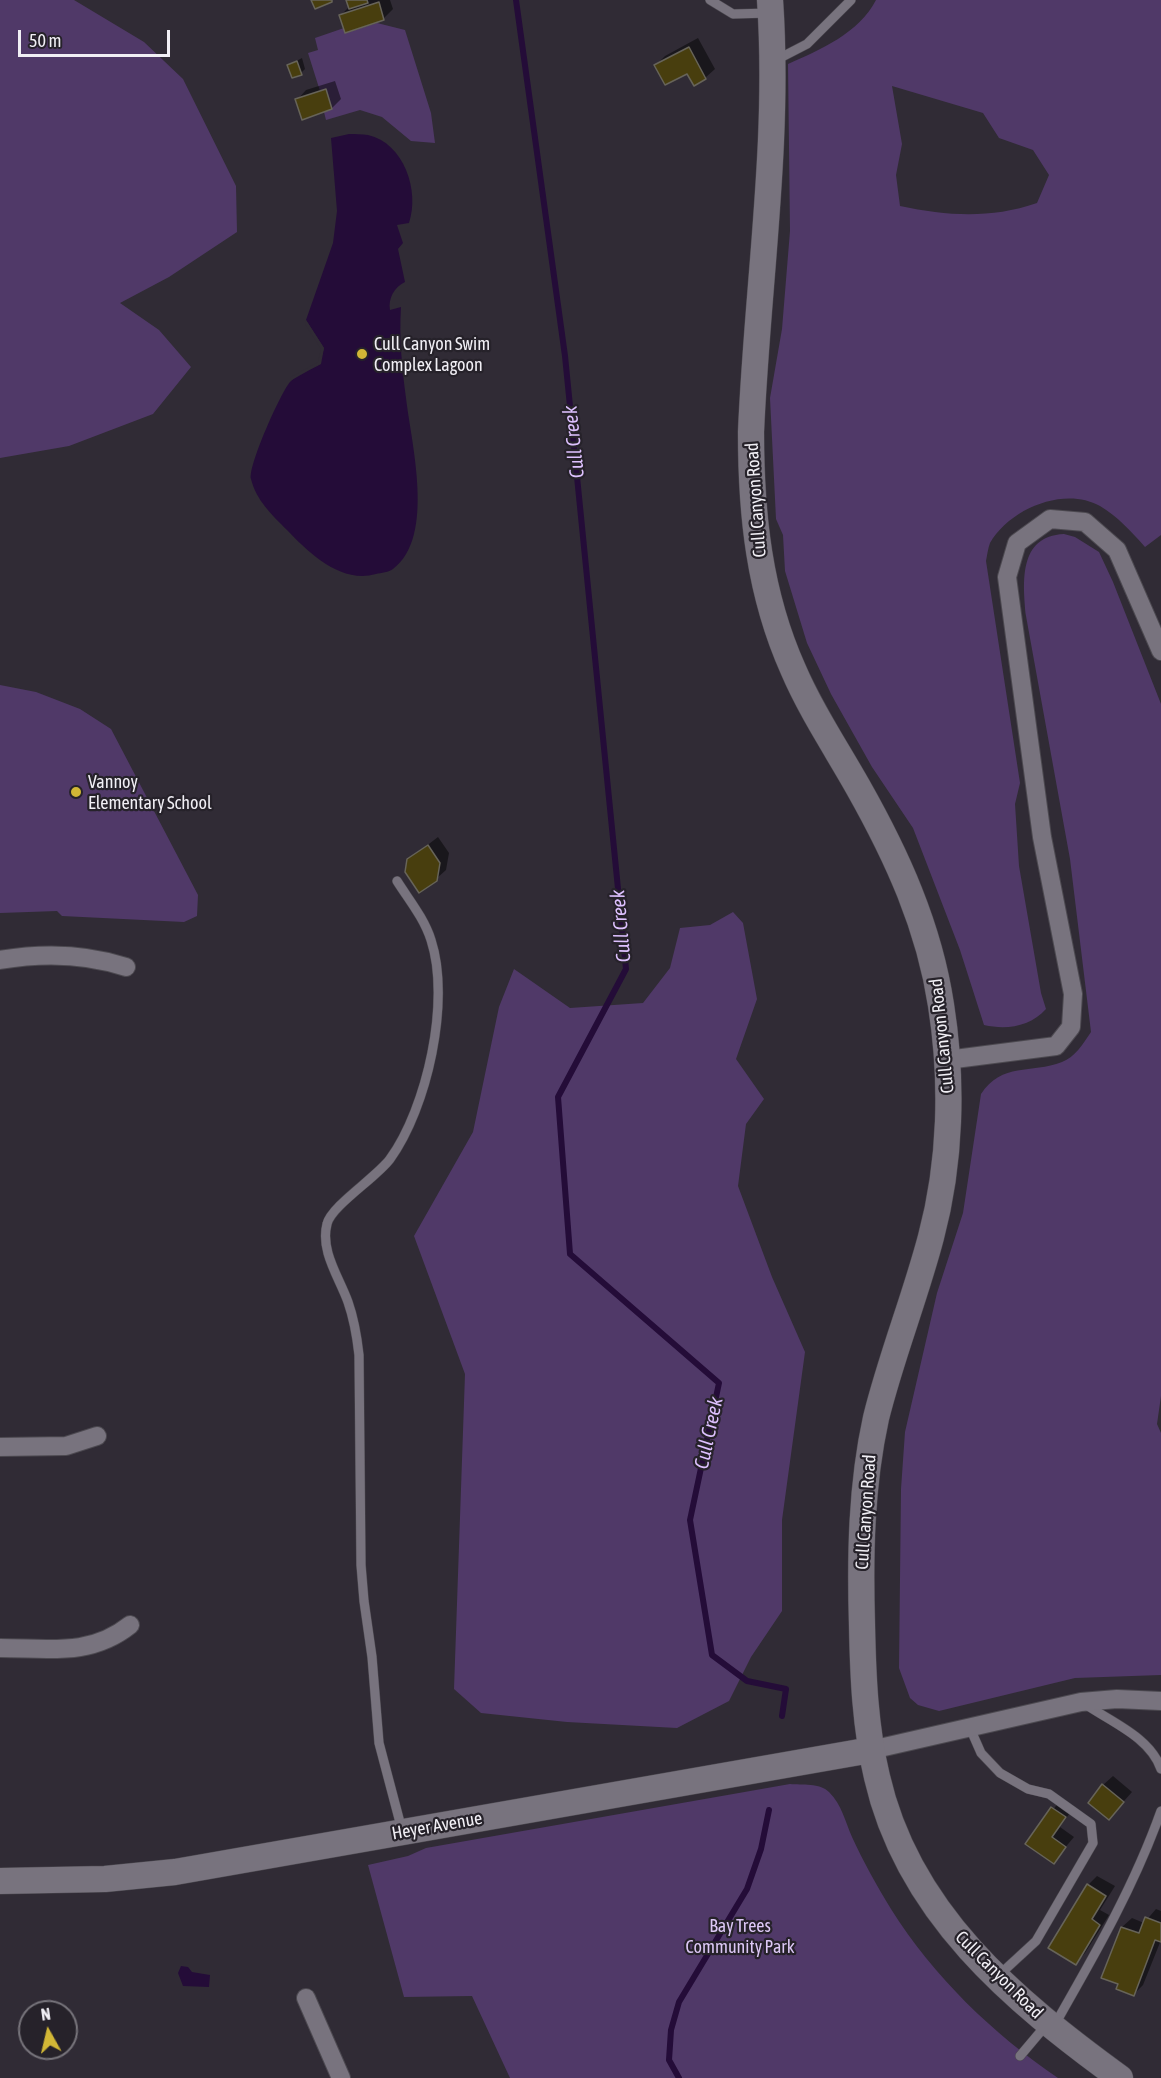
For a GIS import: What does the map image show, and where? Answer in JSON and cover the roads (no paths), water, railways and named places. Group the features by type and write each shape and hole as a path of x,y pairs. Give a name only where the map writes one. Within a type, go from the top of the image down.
{"street":[{"name":"Cull Canyon Road","path":"767,4 774,61 751,432 751,480 756,546 767,594 791,666 813,711 888,843 919,914 932,955 948,1060 949,1093 943,1177 932,1233 877,1416 867,1471 861,1597 867,1718 871,1750 888,1812 914,1870 934,1904 974,1955 1029,2010 1120,2078"},
{"path":"948,1060 1056,1046 1071,1027 1072,994 1042,837 1007,577 1017,543 1050,519 1085,522 1117,550 1161,651"},
{"path":"0,960 61,956 99,958 126,967"},
{"path":"0,1447 66,1446 97,1436"},
{"path":"0,1648 85,1648 115,1637 130,1625"},
{"path":"871,1750 1081,1702 1117,1698 1161,1701"},
{"name":"Heyer Avenue","path":"0,1881 105,1879 175,1872 871,1750"},
{"path":"306,1998 341,2078"}],"lane":[{"path":"710,0 733,14 767,4"},
{"path":"774,61 807,44 851,0"},
{"path":"397,881 423,921 431,942 437,970 437,1008 427,1070 405,1133 389,1160 330,1215 326,1238 329,1258 351,1312 359,1355 360,1565 372,1657 379,1743 402,1833"},
{"path":"1081,1702 1142,1741 1157,1757 1161,1769"},
{"path":"970,1728 981,1753 1000,1773 1028,1789 1049,1794 1091,1824 1094,1843 1036,1941 996,1977"},
{"path":"1020,2056 1050,2026 1114,1919 1147,1851 1161,1811"}],"waterway":[{"name":"Cull Creek","path":"516,0 565,356 626,969 558,1097 570,1254 719,1383 690,1520 712,1655 747,1681 786,1689 782,1716"},
{"name":"Cull Creek","path":"679,2078 669,2060 671,2030 679,2002 747,1889 761,1849 769,1810"}],"place":[{"name":"Cull Canyon Swim Complex Lagoon","path":"362,354"},
{"name":"Vannoy Elementary School","path":"76,792"}],"park label":[{"name":"Bay Trees Community Park","path":"740,1936"}]}
